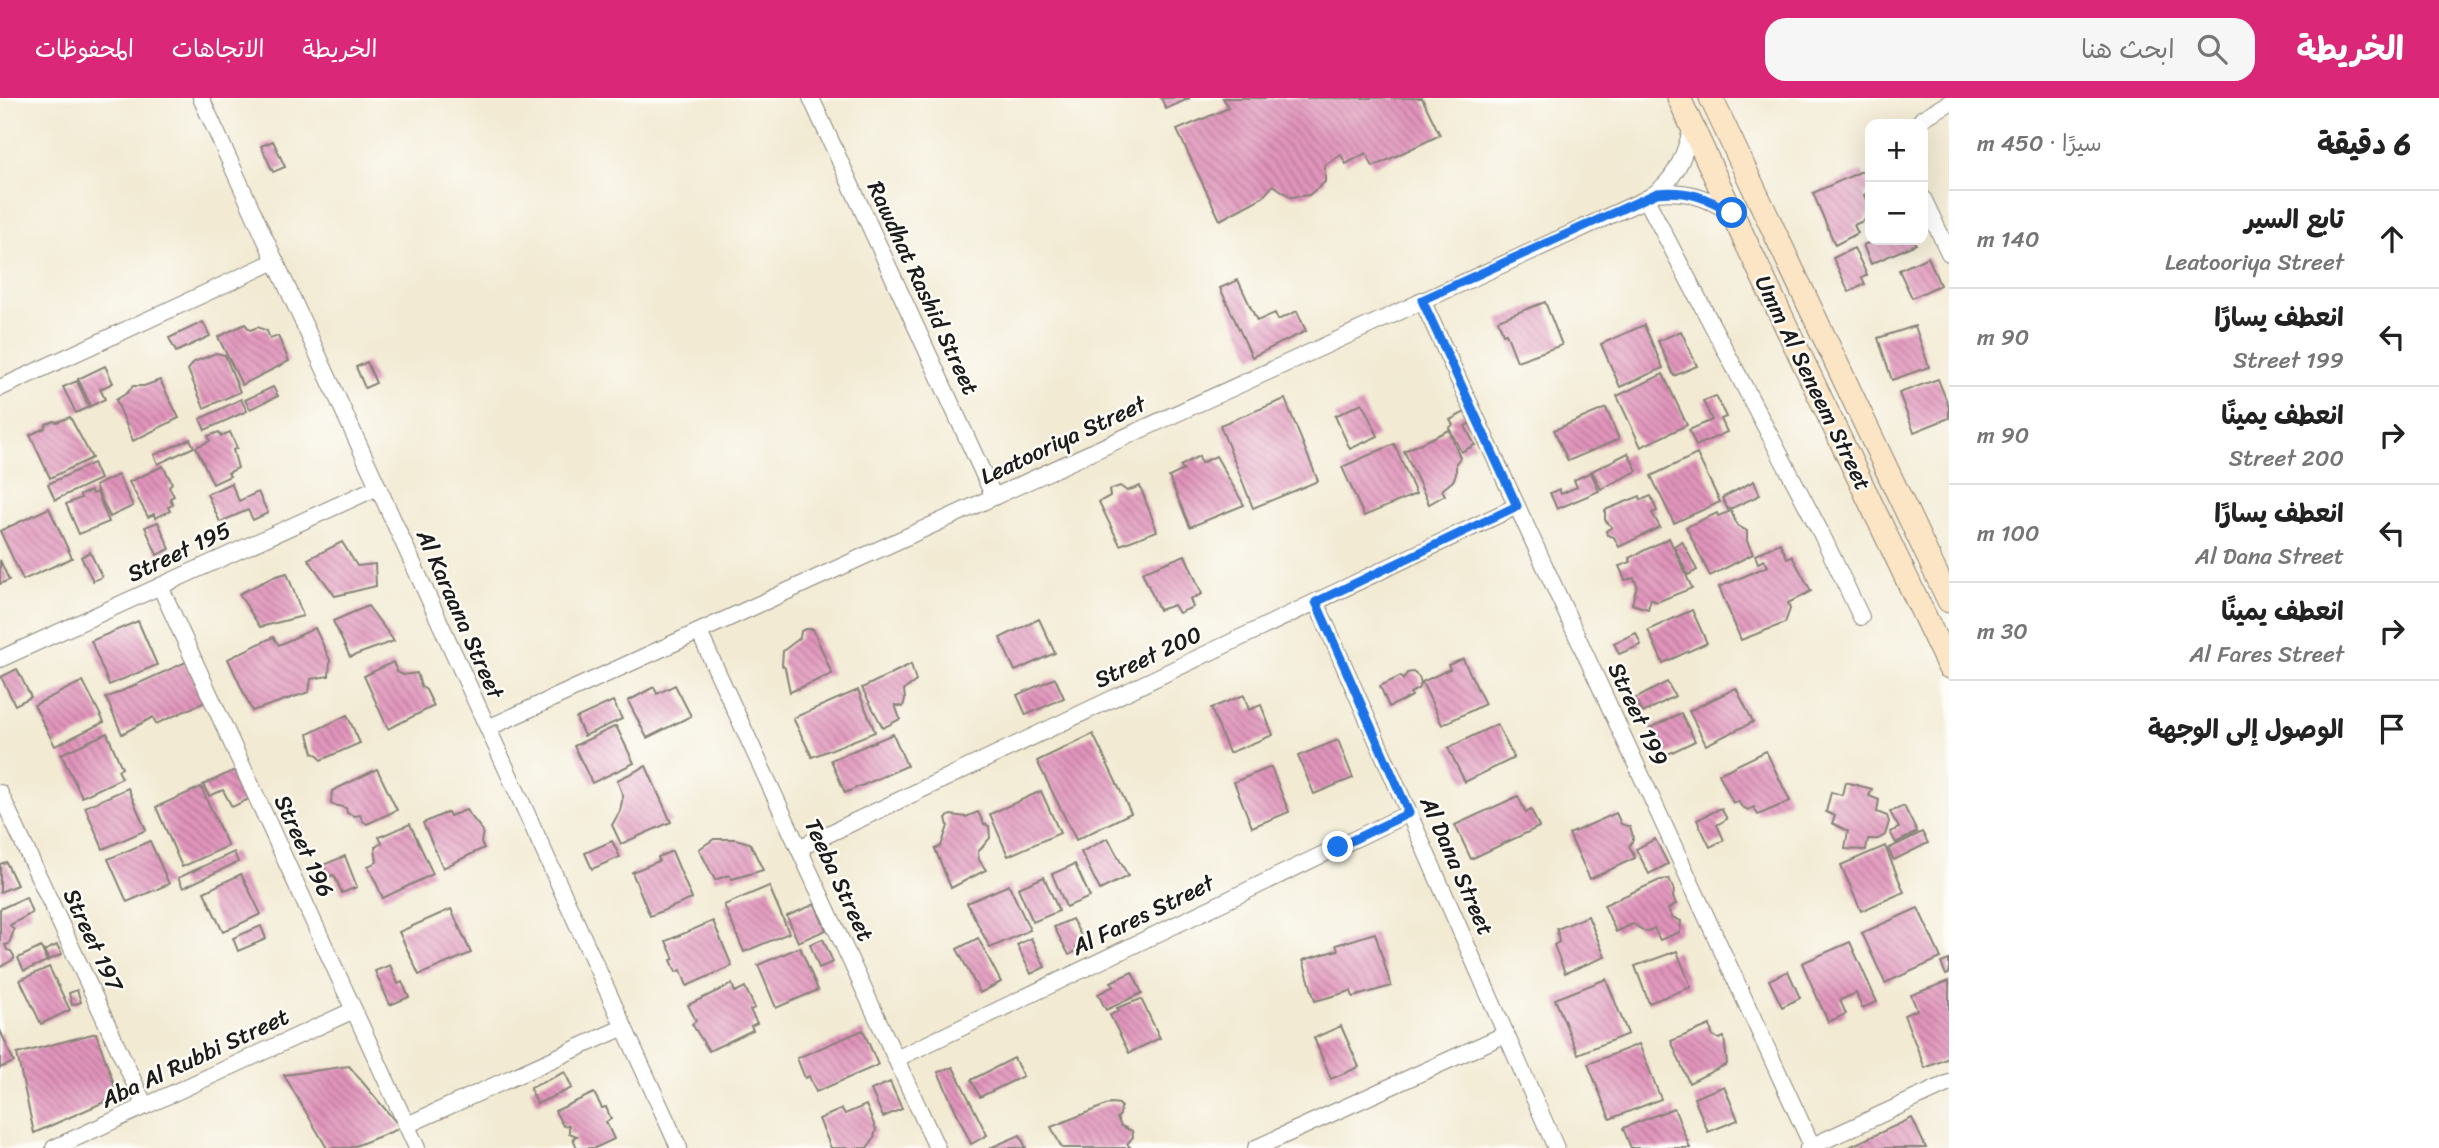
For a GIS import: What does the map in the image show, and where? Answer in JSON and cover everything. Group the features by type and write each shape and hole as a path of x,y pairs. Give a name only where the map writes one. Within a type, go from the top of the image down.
{"main road":[{"name":"Umm Al Seneem Street","path":"1679,98 1949,667"},
{"name":"Umm Al Seneem Street","path":"1711,98 1949,601"}],"street":[{"name":"Al Karaana Street","path":"201,98 679,1148"},
{"name":"Rawdhat Rashid Street","path":"811,98 994,497"},
{"path":"1723,126 1726,98"},
{"path":"1922,119 1949,103"},
{"name":"Leatooriya Street","path":"1652,196 1671,180 1682,163 1692,127"},
{"name":"Leatooriya Street","path":"488,729 1652,196 1678,191 1698,195 1732,213"},
{"path":"1652,196 1861,617"},
{"path":"1928,209 1949,253"},
{"path":"0,388 275,261"},
{"name":"Street 199","path":"1422,300 1810,1147"},
{"name":"Street 195","path":"0,659 378,487"},
{"name":"Street 200","path":"799,848 1517,506"},
{"name":"Street 196","path":"160,586 417,1148"},
{"name":"Al Dana Street","path":"1316,602 1556,1148"},
{"name":"Teeba Street","path":"699,632 937,1148"},
{"name":"Street 197","path":"0,793 145,1106"},
{"name":"Al Fares Street","path":"896,1059 1409,813"},
{"name":"Aba Al Rubbi Street","path":"54,1148 354,1010"},
{"path":"407,1125 624,1027"},
{"path":"1256,1148 1506,1034"},
{"path":"1810,1147 1949,1083"}],"building":[{"path":"1161,98 1190,98 1166,109"},
{"path":"1223,98 1422,98 1440,135 1373,167 1366,153 1346,164 1341,155 1325,165 1325,182 1309,195 1291,197 1273,185 1263,197 1220,220 1177,130 1229,108"},
{"path":"273,141 285,167 273,172 261,146"},
{"path":"1862,171 1865,177 1865,219 1854,225 1858,233 1835,245 1813,193"},
{"path":"1865,244 1914,245 1871,264 1863,245"},
{"path":"1854,248 1867,275 1862,278 1865,284 1849,292 1833,258"},
{"path":"1928,257 1940,285 1912,298 1899,270"},
{"path":"1238,280 1257,321 1275,313 1278,320 1297,311 1306,331 1252,357 1220,288"},
{"path":"1545,302 1562,345 1517,361 1498,320"},
{"path":"203,322 210,336 176,352 169,338"},
{"path":"245,324 250,330 258,327 267,331 270,339 278,336 289,361 242,385 218,337"},
{"path":"1644,325 1663,368 1620,387 1601,344"},
{"path":"1915,326 1929,367 1892,380 1878,338"},
{"path":"1681,331 1697,366 1674,376 1658,341"},
{"path":"216,353 225,355 240,392 204,408 188,370 194,362"},
{"path":"367,362 376,383 365,388 356,367"},
{"path":"105,366 113,383 100,389 105,399 91,406 78,379"},
{"path":"1663,374 1687,425 1641,447 1617,396"},
{"path":"1938,379 1949,407 1949,418 1914,432 1899,393"},
{"path":"160,380 179,418 133,441 116,400 133,386 144,386"},
{"path":"77,381 89,407 76,413 63,387"},
{"path":"273,387 278,396 250,409 245,400"},
{"path":"1716,396 1726,417 1721,419 1727,432 1696,446 1689,430 1712,420 1703,401"},
{"path":"241,399 247,411 205,430 200,419"},
{"path":"1285,399 1318,481 1253,508 1220,425"},
{"path":"1362,403 1378,436 1350,449 1335,416"},
{"path":"1606,408 1619,439 1568,461 1554,430"},
{"path":"1465,412 1471,423 1465,426 1475,445 1461,452 1449,428 1453,425 1450,420"},
{"path":"70,417 92,458 50,478 30,435 45,428 46,424"},
{"path":"1449,430 1460,458 1456,463 1456,474 1453,481 1442,490 1445,495 1429,504 1404,451"},
{"path":"219,432 221,436 230,432 237,448 233,450 238,468 228,473 230,476 213,484 196,447 210,441 208,436"},
{"path":"190,439 194,447 158,464 154,455"},
{"path":"1394,444 1416,494 1364,516 1342,467"},
{"path":"1628,453 1637,471 1601,489 1592,471"},
{"path":"1697,454 1720,502 1674,523 1651,476"},
{"path":"1199,456 1201,463 1216,456 1244,505 1190,527 1169,477 1184,470 1180,466"},
{"path":"93,463 100,479 55,500 48,484"},
{"path":"163,466 172,483 169,487 174,496 170,498 173,505 168,507 170,511 155,518 154,514 148,517 129,482"},
{"path":"1591,472 1599,491 1557,509 1550,493 1559,489 1561,494 1577,487 1574,480"},
{"path":"118,475 133,506 110,517 95,486"},
{"path":"1754,481 1760,495 1728,510 1722,498"},
{"path":"231,483 239,501 258,492 268,513 253,520 248,510 220,522 207,494"},
{"path":"1120,486 1127,491 1140,486 1157,531 1120,545 1099,502 1110,496 1109,490"},
{"path":"91,491 92,494 97,492 109,522 79,534 66,504"},
{"path":"1640,496 1641,500 1651,496 1657,511 1652,513 1660,527 1619,547 1614,537 1607,535 1606,531 1612,527 1605,520 1605,510"},
{"path":"49,508 72,558 23,580 0,531"},
{"path":"1731,511 1737,525 1747,531 1747,541 1753,554 1710,576 1686,527 1717,513 1718,516"},
{"path":"158,522 170,549 157,555 145,527"},
{"path":"1669,538 1692,588 1657,602 1651,599 1648,609 1632,604 1637,585 1634,578 1625,580 1619,566 1631,562 1629,558"},
{"path":"1682,541 1697,570 1688,575 1674,546"},
{"path":"342,542 357,566 375,564 376,586 335,596 308,559"},
{"path":"1780,543 1787,558 1792,556 1811,591 1788,603 1790,609 1785,623 1741,640 1719,587 1768,566 1764,560 1758,563 1755,555"},
{"path":"90,552 102,577 93,581 81,557"},
{"path":"1185,555 1202,594 1190,599 1193,607 1179,613 1174,605 1159,610 1142,572"},
{"path":"0,560 9,580 0,584"},
{"path":"287,573 303,616 260,627 239,594"},
{"path":"368,606 394,641 350,657 333,621"},
{"path":"1692,610 1707,643 1663,663 1648,630"},
{"path":"1039,619 1055,653 1015,671 1000,638"},
{"path":"138,621 157,665 109,685 91,641"},
{"path":"315,628 330,660 329,676 311,679 309,692 252,711 228,659 273,637 279,645"},
{"path":"813,629 832,674 790,692 782,665 783,651 800,638 801,631"},
{"path":"1636,633 1641,645 1619,654 1614,643"},
{"path":"1463,659 1485,704 1442,725 1422,682 1450,669 1448,665"},
{"path":"186,662 205,702 156,724 153,717 122,734 106,698"},
{"path":"393,662 397,672 403,675 417,673 421,686 434,706 388,729 364,676"},
{"path":"911,664 916,681 904,690 903,707 895,705 900,719 883,728 862,688"},
{"path":"17,669 31,697 15,705 1,677"},
{"path":"1413,672 1421,683 1418,689 1410,693 1412,696 1389,707 1380,686 1401,676 1403,680 1407,673"},
{"path":"1055,678 1064,698 1026,715 1017,695"},
{"path":"83,681 104,722 55,746 34,705"},
{"path":"1667,682 1675,696 1643,713 1635,699"},
{"path":"675,685 691,716 647,738 628,701 654,687 657,694"},
{"path":"1736,688 1753,722 1706,745 1689,711"},
{"path":"858,690 875,732 812,757 793,718"},
{"path":"1244,695 1249,710 1261,705 1273,735 1229,753 1211,708"},
{"path":"613,701 622,719 584,736 576,718"},
{"path":"1681,713 1695,741 1664,756 1650,728"},
{"path":"347,715 360,743 321,760 313,753 308,734"},
{"path":"1497,724 1514,758 1465,782 1448,748"},
{"path":"616,726 634,763 592,783 574,746"},
{"path":"107,733 122,768 118,770 122,778 82,797 61,754"},
{"path":"893,734 907,766 845,793 831,760"},
{"path":"1093,734 1131,813 1076,840 1037,761"},
{"path":"1338,740 1353,778 1314,794 1298,756"},
{"path":"1766,751 1790,801 1758,815 1754,807 1748,810 1738,801 1733,803 1719,774"},
{"path":"646,766 671,822 621,844 612,825 620,811 623,796 617,780"},
{"path":"1271,767 1289,812 1252,827 1234,782"},
{"path":"377,769 397,810 367,824 360,815 354,816 347,813 346,808 331,804 332,791"},
{"path":"235,770 249,799 232,807 223,790 209,796 203,785"},
{"path":"1845,782 1872,789 1869,796 1879,800 1877,812 1887,816 1889,822 1885,835 1878,839 1868,839 1866,850 1845,849 1848,831 1832,823 1835,816 1826,812 1831,792 1842,795"},
{"path":"201,787 228,846 182,867 156,807"},
{"path":"128,788 146,830 103,849 85,807"},
{"path":"1041,791 1060,833 1008,856 990,814"},
{"path":"1518,796 1526,813 1531,810 1539,827 1471,859 1455,825"},
{"path":"1904,806 1917,832 1896,843 1890,832 1899,828 1890,812"},
{"path":"1721,808 1727,819 1717,825 1724,840 1710,847 1697,820"},
{"path":"466,810 483,831 481,843 484,848 443,868 423,823 448,812 450,816"},
{"path":"978,812 984,824 989,826 990,838 978,852 979,860 986,870 951,888 935,849 941,846 948,826 946,818 951,815 966,817"},
{"path":"1616,813 1621,824 1630,827 1633,840 1629,846 1635,858 1590,879 1569,834"},
{"path":"410,824 433,874 383,898 368,866 377,862 375,847 382,843 379,837"},
{"path":"1922,832 1928,843 1894,860 1888,849"},
{"path":"1108,838 1128,876 1100,890 1081,852"},
{"path":"714,839 735,839 750,843 763,870 732,879 729,875 715,880 699,849"},
{"path":"1655,839 1668,864 1649,874 1636,849"},
{"path":"150,841 169,884 127,902 108,859"},
{"path":"612,841 620,857 592,869 585,853"},
{"path":"1885,846 1904,892 1861,911 1841,865"},
{"path":"672,851 692,899 650,916 632,872 659,861 658,857"},
{"path":"234,852 238,862 183,888 178,878"},
{"path":"345,856 357,887 342,893 334,875 328,877 323,865"},
{"path":"6,862 17,885 0,892 0,864"},
{"path":"1075,864 1090,897 1066,907 1052,874"},
{"path":"241,874 261,914 223,932 204,892"},
{"path":"1044,877 1059,911 1033,922 1018,888"},
{"path":"1669,879 1676,904 1668,909 1672,917 1681,921 1680,932 1660,940 1654,928 1646,932 1633,924 1616,932 1604,905 1660,880"},
{"path":"1009,885 1030,930 990,948 967,903"},
{"path":"769,886 789,933 744,952 724,905"},
{"path":"26,897 32,913 10,925 14,930 9,944 5,945 14,959 0,967 0,909"},
{"path":"815,904 826,930 798,942 787,916"},
{"path":"1918,908 1941,958 1885,983 1862,933"},
{"path":"451,909 471,953 419,975 399,932"},
{"path":"1588,916 1605,957 1565,973 1554,945 1559,942 1557,929"},
{"path":"1072,919 1085,943 1076,947 1078,950 1069,955 1054,927"},
{"path":"713,921 732,966 687,986 681,970 676,972 666,941"},
{"path":"261,926 266,939 238,951 233,938"},
{"path":"1375,933 1391,986 1353,997 1351,991 1315,1001 1303,960 1338,950 1336,945"},
{"path":"978,938 1001,982 980,993 957,949"},
{"path":"1031,938 1045,967 1031,974 1017,945"},
{"path":"823,939 833,962 819,968 810,944"},
{"path":"1850,942 1877,1002 1862,1008 1856,993 1840,1000 1846,1014 1828,1022 1802,963"},
{"path":"57,945 62,954 49,960 44,951"},
{"path":"41,947 47,961 24,971 18,958"},
{"path":"800,947 818,990 776,1008 758,965"},
{"path":"1677,951 1691,987 1649,1003 1635,966"},
{"path":"1949,960 1949,974 1946,975 1941,963"},
{"path":"390,965 398,984 402,982 409,997 390,1005 375,971"},
{"path":"49,967 70,1010 41,1024 20,980"},
{"path":"1788,971 1800,998 1782,1007 1769,980"},
{"path":"1132,972 1142,993 1106,1010 1098,994 1114,986 1111,982"},
{"path":"1606,979 1628,1034 1578,1054 1555,999"},
{"path":"1949,981 1949,1058 1925,1068 1904,1015 1917,1010 1911,995"},
{"path":"732,984 735,992 745,987 755,1008 750,1010 757,1023 751,1026 753,1030 709,1051 692,1024 696,1021 688,1005"},
{"path":"77,990 81,1002 72,1005 69,993"},
{"path":"1141,999 1160,1038 1129,1053 1110,1015 1119,1011 1117,1008"},
{"path":"1710,1025 1712,1035 1719,1039 1724,1037 1727,1064 1689,1083 1671,1041"},
{"path":"1341,1026 1359,1067 1331,1079 1314,1038"},
{"path":"0,1030 14,1062 0,1068"},
{"path":"863,1030 878,1065 816,1092 809,1076 805,1078 797,1058"},
{"path":"96,1033 118,1096 34,1133 17,1054"},
{"path":"1639,1044 1661,1099 1610,1119 1588,1064"},
{"path":"1014,1058 1023,1076 980,1097 971,1080"},
{"path":"349,1066 401,1128 350,1148 327,1148 284,1075"},
{"path":"953,1067 987,1135 971,1144 938,1072"},
{"path":"565,1072 572,1088 537,1104 530,1088"},
{"path":"890,1082 902,1109 883,1117 871,1090"},
{"path":"1724,1086 1738,1120 1708,1132 1694,1098"},
{"path":"594,1093 602,1108 606,1107 611,1119 606,1122 614,1139 595,1148 577,1148 573,1138 577,1136 569,1133 569,1125 563,1126 555,1111"},
{"path":"1111,1103 1121,1107 1117,1118 1121,1126 1132,1131 1133,1137 1127,1144 1131,1148 1062,1148 1051,1127"},
{"path":"866,1105 876,1129 867,1148 831,1148 819,1119 842,1109 845,1114"},
{"path":"1674,1108 1690,1148 1631,1148 1623,1128"},
{"path":"1912,1118 1926,1148 1847,1148"},
{"path":"1020,1135 1026,1148 990,1148"}],"route":[{"path":"1338,847 1409,813 1316,602 1517,506 1422,300 1657,193 1678,191 1698,195 1732,213"}]}
